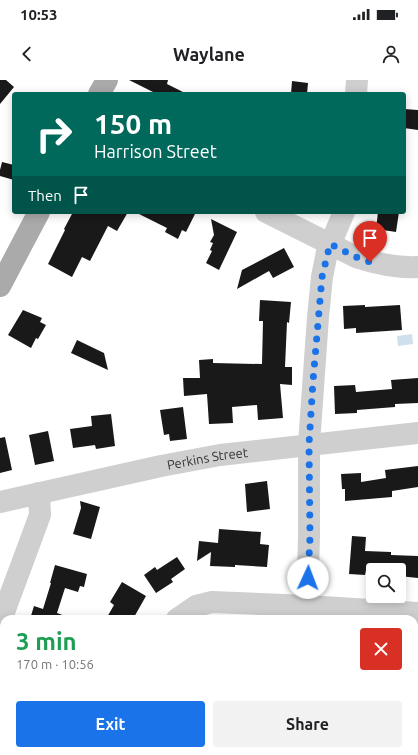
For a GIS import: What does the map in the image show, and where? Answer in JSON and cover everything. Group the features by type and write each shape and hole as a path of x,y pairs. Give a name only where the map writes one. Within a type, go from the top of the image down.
{"main road":[{"path":"0,286 38,214"}],"street":[{"path":"356,92 357,80"},
{"path":"270,214 356,257 370,262 400,268 418,267"},
{"path":"307,606 310,537 309,444 320,297 325,260 330,244 343,214"},
{"name":"Perkins Street","path":"0,502 161,466 220,455 418,433"},
{"path":"3,615 40,515 40,493"},
{"path":"183,615 196,606 212,602 307,606 409,615"}],"water":[{"path":"412,334 413,344 398,346 397,336"}],"building":[{"path":"0,80 6,80 14,87 0,104"},
{"path":"129,80 168,80 167,84 183,92 153,92"},
{"path":"292,81 308,83 307,92 291,92"},
{"path":"406,109 418,110 418,130 406,128"},
{"path":"2,162 12,164 12,179 0,176"},
{"path":"72,214 127,214 117,231 108,226 90,261 82,257 72,277 48,264 65,230 64,229"},
{"path":"139,214 195,214 186,232 182,230 178,239 165,232 167,228"},
{"path":"378,214 399,214 396,232 376,229"},
{"path":"211,219 237,232 219,270 206,263 212,251 210,250 213,243 210,242 214,235"},
{"path":"284,248 294,267 273,278 269,271 237,289 242,270"},
{"path":"260,300 291,302 289,323 287,322 285,367 292,367 292,385 280,384 283,418 258,420 257,405 232,407 233,423 209,424 207,394 184,396 183,378 200,378 199,360 213,359 213,363 262,364 263,321 259,321"},
{"path":"365,305 365,307 400,305 402,330 356,333 356,328 344,329 343,306"},
{"path":"23,310 42,318 40,322 46,325 38,339 36,338 31,348 8,335"},
{"path":"77,340 104,353 108,370 71,353"},
{"path":"418,378 418,403 395,404 395,407 357,410 357,413 335,414 334,386 355,385 356,392 392,389 391,380"},
{"path":"183,407 187,439 170,441 169,434 164,435 160,410"},
{"path":"111,414 115,446 96,449 95,445 73,448 70,429 92,426 91,416"},
{"path":"48,431 54,461 35,465 29,435"},
{"path":"5,437 12,470 0,473 0,438"},
{"path":"418,466 418,487 392,491 392,497 345,501 345,489 342,489 341,474 361,473 361,482 386,478 385,470"},
{"path":"267,481 270,509 247,512 245,484"},
{"path":"80,501 100,507 91,539 73,534 81,508"},
{"path":"219,529 261,532 260,544 269,545 267,567 235,565 235,567 210,566 211,552 197,561 199,541 218,543"},
{"path":"352,536 366,537 365,551 391,552 391,555 418,556 418,578 406,577 406,563 366,563 365,575 349,574"},
{"path":"177,557 185,569 171,579 173,582 156,593 144,575 155,567 157,570"},
{"path":"55,565 87,574 84,587 80,586 78,592 65,588 57,613 62,615 31,615 34,606 43,609"},
{"path":"122,582 146,596 135,615 108,615 114,605 110,602"}],"route":[{"path":"308,578 310,537 309,444 318,317 325,260 330,244 370,262"}]}
